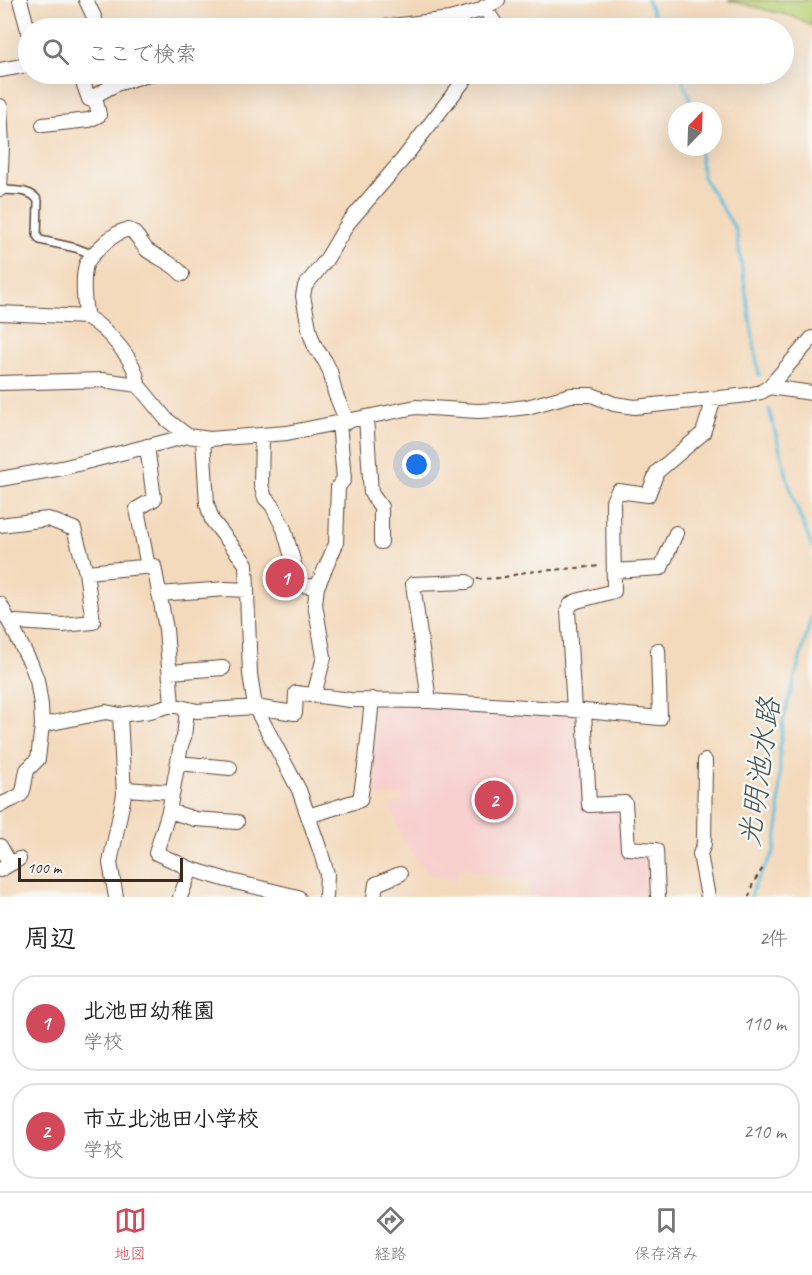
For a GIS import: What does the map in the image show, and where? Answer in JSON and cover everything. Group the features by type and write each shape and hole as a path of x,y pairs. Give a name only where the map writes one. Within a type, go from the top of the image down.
{"street":[{"path":"20,0 25,18"},
{"path":"86,0 95,18"},
{"path":"453,18 498,0"},
{"path":"484,7 491,18"},
{"path":"0,70 18,67"},
{"path":"84,84 89,99"},
{"path":"89,99 116,84"},
{"path":"314,695 324,657 315,604 316,587 337,537 338,487 344,479 343,422 330,371 315,347 310,333 303,296 305,286 326,260 348,223 403,159 461,84"},
{"path":"43,125 89,120 99,115 96,101 89,99"},
{"path":"0,106 2,146 0,189"},
{"path":"87,317 84,303 86,264 114,234 132,231 147,249 175,265 182,274"},
{"path":"0,313 87,317 96,322 123,351 138,376 138,385 166,419 188,436"},
{"path":"0,479 62,468 188,436 203,439 262,436 416,407 477,411 502,410 527,407 571,396 592,395 614,404 635,407 748,395 761,392 769,387 812,338"},
{"path":"0,383 103,380 138,385"},
{"path":"769,387 812,393"},
{"path":"658,897 656,850 628,848 625,803 589,805 568,610 571,604 577,601 614,591 614,501 618,491 648,495 657,472 703,433 714,399"},
{"path":"366,417 371,493 381,507 381,542"},
{"path":"262,436 261,485 265,498 284,529 300,585 316,587"},
{"path":"203,439 207,504 217,529 246,564 250,674 255,707 298,790 308,816 327,874 326,897"},
{"path":"147,446 154,500 138,509 148,567"},
{"path":"0,525 48,519 74,529 86,572 93,622 63,625 16,622 11,624"},
{"path":"614,568 662,568 676,533"},
{"path":"86,572 154,566 166,629 172,705"},
{"path":"429,701 414,584 467,582"},
{"path":"159,594 226,589 247,590"},
{"path":"0,604 37,680 42,725 38,759 27,770 26,788 22,795 0,805"},
{"path":"42,725 106,712 120,715 172,705 197,711 255,707 295,713 296,693 350,700 429,701 579,710 660,718 658,650"},
{"path":"170,672 223,668"},
{"path":"308,816 360,800 372,699"},
{"path":"187,710 169,811 156,853 191,869 265,893 298,897"},
{"path":"116,897 110,862 124,789 120,715"},
{"path":"705,761 704,844 700,854 708,897"},
{"path":"178,763 230,768"},
{"path":"124,789 173,792"},
{"path":"169,811 195,819 237,822"},
{"path":"0,846 10,864"},
{"path":"180,897 191,869"},
{"path":"374,897 376,884 399,874"}],"lane":[{"path":"0,189 36,196 38,201 37,236 40,240 76,248 94,255"}],"path":[{"path":"467,582 478,578 501,578 526,572 614,568"},
{"path":"748,897 753,883 763,868"}],"shaded area":[{"path":"377,701 575,713 582,719 587,808 620,807 624,852 649,852 655,897 583,897 571,891 570,897 526,897 529,882 460,868 457,881 432,876 401,838 390,804 402,803 402,795 366,797"}],"green space":[{"path":"727,0 812,0 812,26 792,16"}],"waterway":[{"name":"光明池水路","path":"647,0 655,18"},
{"name":"光明池水路","path":"684,84 691,102"},
{"name":"光明池水路","path":"700,156 703,177 736,230 759,375"},
{"name":"光明池水路","path":"769,409 793,498 812,547"},
{"name":"光明池水路","path":"751,897 754,886 774,852 779,822 780,745 784,717 812,615"}],"place":[{"name":"北池田幼稚園","path":"285,578"},
{"name":"市立北池田小学校","path":"494,800"}]}
